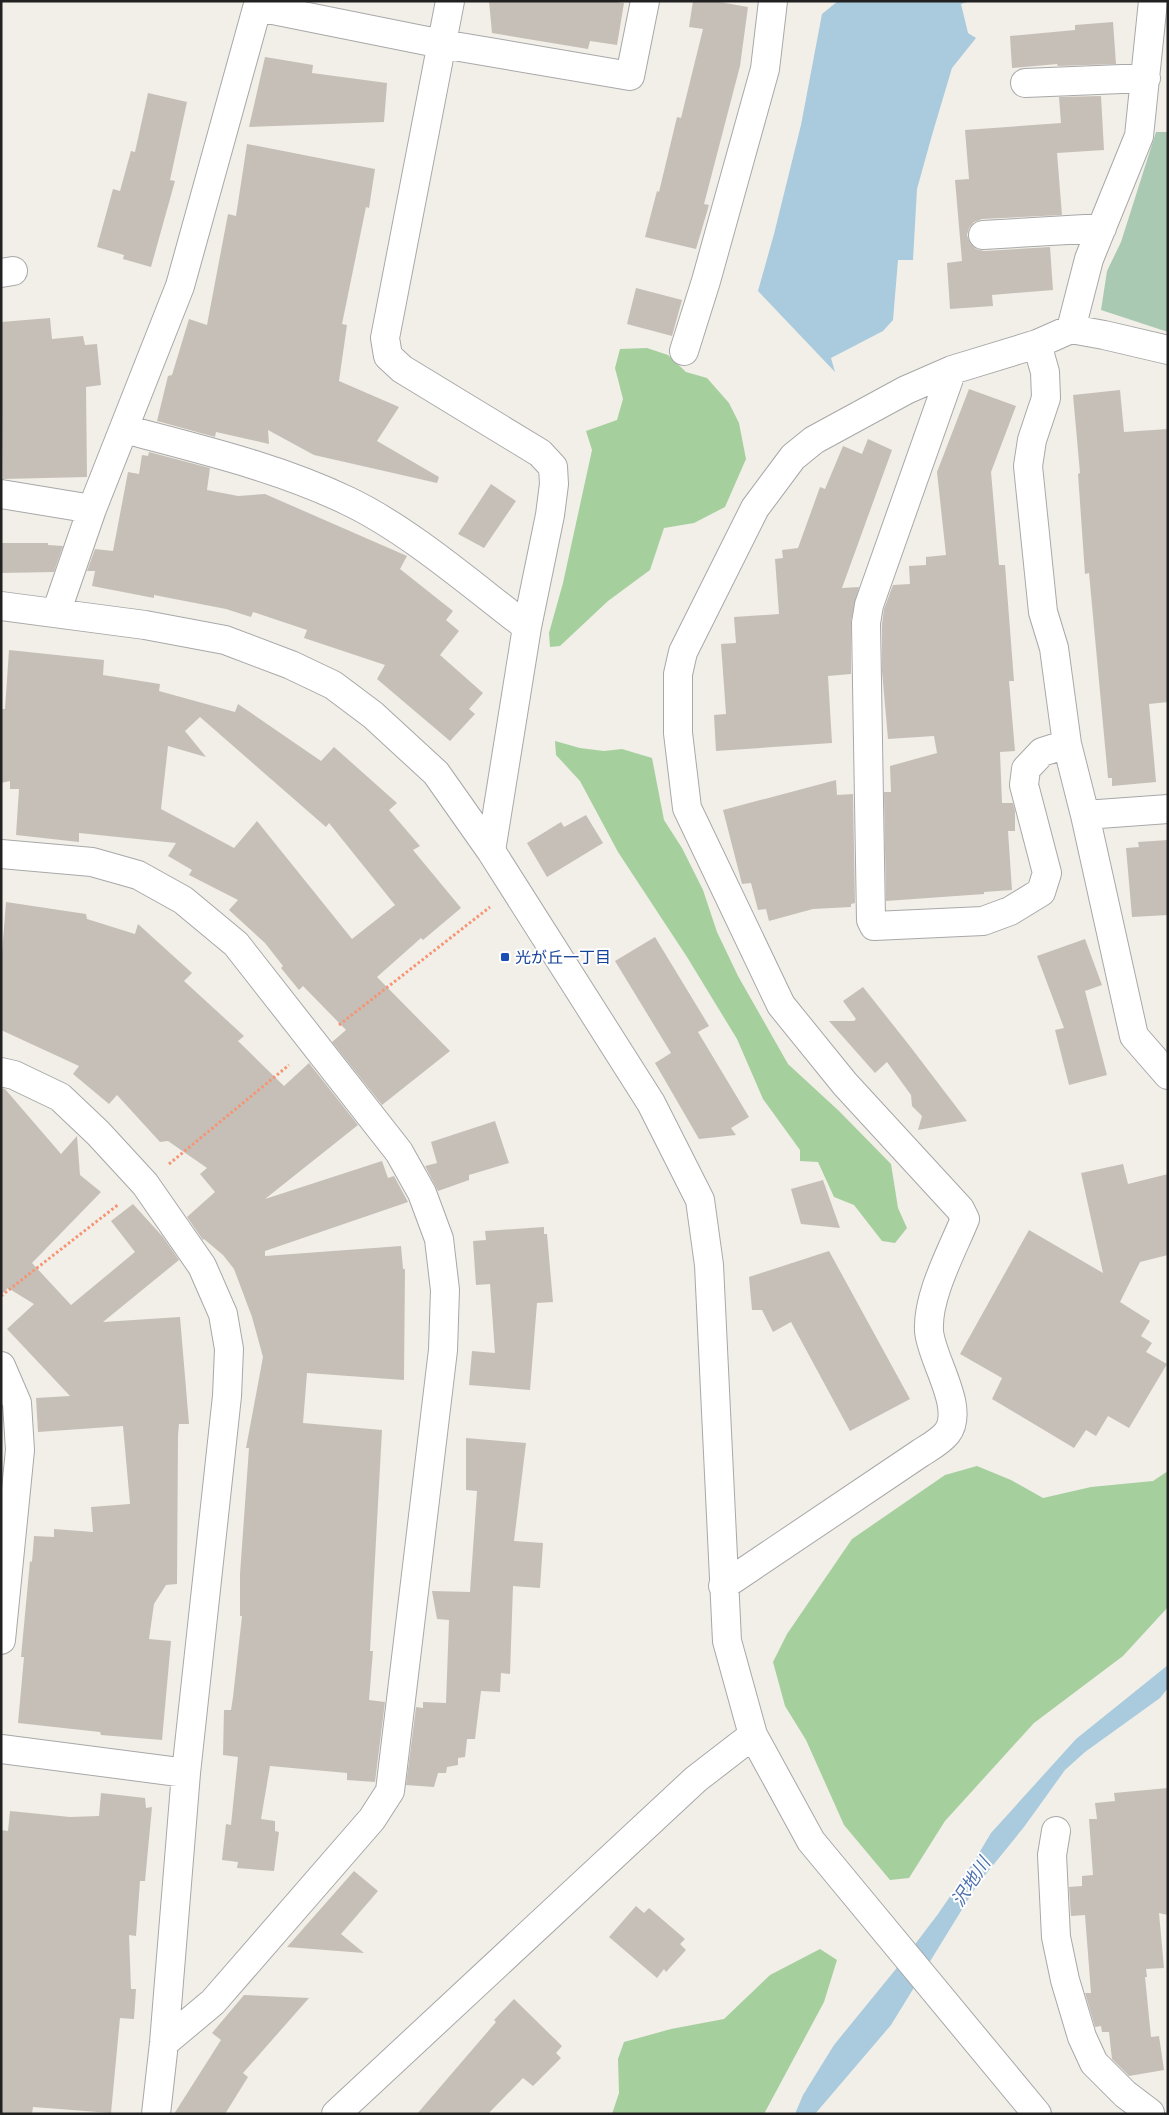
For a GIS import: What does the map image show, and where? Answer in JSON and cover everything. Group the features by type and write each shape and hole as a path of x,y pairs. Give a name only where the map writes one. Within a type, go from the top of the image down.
{"street":[{"path":"450,1 385,338 388,356 402,369 540,453 553,467 554,484 550,515 528,627 491,851"},
{"path":"56,613 92,509 180,286 258,4 442,44 630,76 645,1"},
{"path":"684,351 706,281 765,69 773,1"},
{"path":"1071,330 1089,258 1139,136 1153,1"},
{"path":"1026,83 1146,78"},
{"path":"983,235 1102,228"},
{"path":"723,1586 920,1454 946,1434 952,1421 952,1406 929,1331 933,1299 966,1219 960,1209 844,1084 781,1005 687,808 678,733 678,674 683,652 755,508 793,457 814,440 906,390 952,370 1037,344 1071,330 1104,335 1168,350"},
{"path":"1037,344 1045,372 1046,398 1032,440 1028,466 1043,612 1054,648 1067,744 1085,815 1134,1036 1168,1075"},
{"path":"952,370 869,605 866,623 872,920 874,926 983,921 1010,911 1041,892 1046,872 1024,785 1026,769 1042,752 1067,744"},
{"path":"124,429 240,461 348,501 400,532 528,627"},
{"path":"1,494 92,509"},
{"path":"1,606 145,625 225,640 291,665 333,685 372,715 436,773 491,851 651,1103 700,1200 709,1265 727,1641 752,1735 811,1841 1037,2114"},
{"path":"1085,815 1168,809"},
{"path":"1,854 92,862 138,875 182,900 236,944 399,1152 422,1193 439,1239 446,1290 443,1350 390,1790 372,1819 213,2002 164,2043"},
{"path":"1,1072 14,1075 60,1097 98,1133 145,1184 202,1266 222,1314 229,1349 227,1396 186,1773 164,2043 156,2114"},
{"path":"1,1366 17,1403 20,1450 1,1640"},
{"path":"336,2114 696,1779 752,1735"},
{"path":"1,1749 186,1773"},
{"path":"1056,1830 1052,1855 1056,1936 1065,1980 1082,2037 1094,2063 1104,2074 1125,2094 1156,2108"}],"path":[{"path":"1,1296 145,1184 315,1044 514,888"}],"green space":[{"path":"1156,132 1168,132 1168,332 1101,310 1107,271 1121,242"},
{"path":"647,348 668,355 686,372 707,378 729,403 739,423 746,459 725,507 694,523 664,528 650,570 608,601 560,646 550,647 549,633 563,583 592,450 586,431 617,420 623,399 615,368 620,349"},
{"path":"555,741 580,748 604,751 622,749 652,758 664,820 682,848 703,890 717,932 738,976 788,1064 839,1111 891,1164 898,1208 907,1228 895,1243 882,1241 854,1205 834,1197 818,1162 800,1161 800,1150 763,1099 737,1039 687,957 618,852 580,781 556,755"},
{"path":"977,1466 1011,1480 1043,1498 1091,1487 1153,1481 1168,1471 1168,1607 1123,1656 1034,1723 945,1821 909,1878 890,1880 844,1825 806,1740 785,1706 773,1662 787,1634 852,1539 945,1475"},
{"path":"820,1949 837,1960 824,2002 764,2114 612,2114 619,2093 618,2059 624,2042 671,2029 724,2019 770,1975"}],"water":[{"path":"838,1 971,1 961,4 968,33 976,38 952,68 932,135 917,189 913,260 898,260 893,320 883,331 831,358 835,372 758,291 801,125 822,14"},
{"name":"沢地川","path":"1168,1665 1168,1688 1160,1698 1085,1752 1065,1770 1024,1827 977,1885 891,2025 815,2114 795,2114 803,2095 834,2045 938,1914 991,1833 1076,1739"}],"building":[{"path":"489,1 609,1 624,3 617,45 590,41 588,49 492,33"},
{"path":"693,1 714,1 748,7 740,66 704,204 709,205 696,249 645,237 657,191 659,192 677,117 681,118 703,29 689,27"},
{"path":"1113,22 1116,64 1058,66 1057,64 1012,68 1010,36 1075,30 1075,25"},
{"path":"265,57 313,65 312,73 387,83 384,122 249,127"},
{"path":"148,93 187,102 170,180 175,181 151,267 123,259 124,255 97,247 113,189 120,191 131,151 135,152"},
{"path":"1101,96 1104,150 1057,153 1062,215 982,219 974,222 969,228 967,235 970,243 976,249 984,251 1050,247 1053,290 992,295 993,306 950,309 947,263 962,261 955,180 969,179 965,130 1061,123 1059,97"},
{"path":"247,144 375,169 369,208 366,207 342,324 347,325 339,381 399,407 377,441 439,477 437,483 314,455 268,430 269,444 216,432 215,437 157,421 168,376 172,375 189,319 207,325 228,214 236,216"},
{"path":"636,288 682,300 672,336 627,324"},
{"path":"50,318 52,339 83,336 85,345 97,344 101,385 86,387 87,477 3,479 1,322"},
{"path":"969,389 1016,406 991,472 999,565 1005,565 1014,681 1009,681 1015,751 1000,752 1002,803 1013,803 1015,811 1015,831 1008,831 1012,890 984,892 984,894 886,901 884,792 891,792 890,766 937,753 934,736 888,739 882,671 882,624 884,609 893,585 910,584 909,566 926,565 926,557 946,555 937,472"},
{"path":"1120,390 1124,432 1168,429 1168,702 1149,704 1156,782 1112,786 1112,778 1108,778 1089,573 1085,574 1078,474 1080,473 1073,395"},
{"path":"868,439 892,450 842,588 859,587 851,621 851,674 828,676 832,743 716,751 714,715 726,714 721,644 736,643 734,617 779,614 775,559 783,558 782,550 798,548 820,487 825,489 843,446 862,454"},
{"path":"149,452 210,468 207,490 238,496 265,494 407,556 400,569 453,611 446,620 459,631 440,655 483,693 469,709 475,714 450,741 377,679 385,665 304,638 307,630 253,612 251,617 226,609 154,595 154,598 92,586 95,571 87,571 95,549 113,551 128,472 139,474 142,455 148,456"},
{"path":"491,484 516,501 484,548 458,534"},
{"path":"1,543 48,543 48,545 63,546 54,572 1,573"},
{"path":"9,650 104,660 103,675 160,684 159,691 235,712 238,704 321,761 334,747 397,803 389,810 420,846 413,850 461,908 423,940 421,938 377,977 450,1051 382,1105 332,1042 346,1030 303,986 299,990 281,968 283,966 265,943 229,910 238,900 189,875 192,870 168,856 176,843 79,833 79,842 16,835 19,789 10,789 10,781 1,783 1,709 5,709","holes":["200,717 326,827 329,823 395,905 352,939 257,821 234,848 161,809 168,746 206,757 185,731"]},
{"path":"836,780 837,795 853,794 855,903 851,904 851,907 813,909 769,921 766,909 758,910 751,883 742,884 723,810"},
{"path":"586,815 603,843 547,877 527,843 561,822 564,827"},
{"path":"1168,840 1168,915 1132,917 1126,848 1139,847 1138,842"},
{"path":"6,902 86,914 87,919 135,934 138,924 192,973 184,981 244,1036 238,1041 284,1086 309,1063 358,1125 265,1199 382,1161 388,1178 394,1176 408,1202 265,1251 265,1256 401,1246 403,1269 405,1269 404,1380 307,1373 303,1423 382,1430 370,1651 373,1651 369,1700 385,1702 375,1782 347,1780 347,1773 270,1766 261,1819 275,1821 275,1831 279,1832 274,1871 237,1868 238,1862 222,1860 226,1824 231,1825 238,1757 223,1755 224,1710 231,1710 242,1616 240,1616 240,1574 249,1448 246,1448 263,1357 252,1317 234,1269 223,1255 203,1240 187,1217 215,1192 200,1174 207,1168 168,1141 160,1142 117,1095 109,1104 73,1074 79,1066 1,1030 1,966"},
{"path":"655,937 709,1026 698,1032 749,1117 731,1128 736,1135 699,1139 655,1063 671,1053 615,961"},
{"path":"1085,939 1102,985 1085,991 1107,1075 1069,1085 1055,1030 1064,1028 1037,956"},
{"path":"863,987 967,1121 918,1130 922,1116 912,1106 911,1095 887,1062 875,1073 829,1021 854,1021 856,1019 843,1001"},
{"path":"1,1088 5,1089 61,1154 77,1136 80,1175 101,1192 32,1263 71,1305 135,1252 111,1221 133,1204 163,1237 179,1260 103,1322 180,1317 189,1424 179,1424 178,1435 177,1584 166,1585 154,1604 149,1639 171,1641 162,1740 101,1735 100,1732 18,1723 24,1657 21,1657 34,1536 54,1537 54,1529 93,1532 91,1507 130,1504 123,1426 38,1432 36,1398 70,1396 7,1329 34,1304 8,1288 1,1295"},
{"path":"495,1121 509,1163 469,1175 469,1180 438,1191 425,1166 437,1163 431,1142"},
{"path":"1123,1164 1128,1184 1168,1174 1168,1255 1140,1262 1120,1302 1150,1321 1141,1336 1152,1343 1146,1352 1167,1364 1129,1428 1108,1416 1096,1436 1086,1430 1074,1448 992,1399 1002,1378 960,1354 1029,1230 1103,1273 1081,1173"},
{"path":"823,1180 840,1228 801,1224 791,1189"},
{"path":"544,1227 544,1234 547,1234 553,1302 537,1303 530,1390 469,1385 472,1351 495,1353 490,1284 476,1285 473,1241 486,1240 485,1231"},
{"path":"829,1251 910,1399 850,1431 791,1322 773,1332 762,1310 752,1310 749,1277"},
{"path":"466,1438 526,1443 514,1541 543,1543 540,1588 513,1586 510,1674 501,1673 500,1692 481,1691 475,1739 467,1739 465,1757 458,1758 458,1765 447,1767 446,1773 438,1773 434,1787 406,1785 416,1707 423,1708 423,1702 446,1703 449,1620 437,1619 432,1591 470,1592 477,1491 466,1490"},
{"path":"1168,1788 1168,1915 1159,1913 1164,1968 1146,1969 1147,1977 1145,1977 1151,2037 1159,2036 1164,2070 1129,2076 1112,2059 1109,2032 1102,2032 1101,2026 1095,2027 1085,1993 1091,1993 1085,1915 1071,1916 1069,1887 1082,1886 1082,1876 1093,1875 1089,1819 1097,1819 1095,1803 1115,1801 1114,1793"},
{"path":"101,1793 145,1798 146,1808 152,1807 145,1881 140,1881 136,1936 129,1935 131,1989 136,1989 134,2019 120,2018 111,2113 33,2107 32,2114 1,2114 1,1830 8,1831 10,1811 70,1817 99,1816"},
{"path":"354,1871 378,1891 341,1934 364,1953 287,1947"},
{"path":"636,1906 644,1913 649,1908 685,1939 680,1944 686,1950 666,1972 664,1969 657,1978 609,1937"},
{"path":"244,1995 309,1998 243,2073 248,2077 225,2114 174,2114 221,2040 212,2033"},
{"path":"514,1999 562,2046 556,2053 561,2058 533,2086 523,2078 488,2114 417,2114 496,2022 494,2020"}],"place":[{"name":"光が丘一丁目","path":"505,957"}]}
